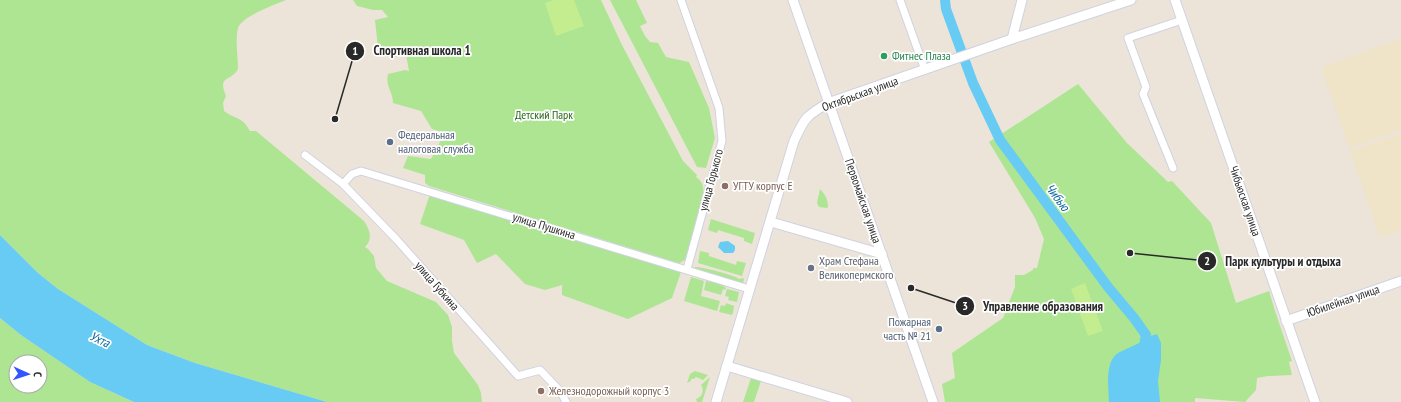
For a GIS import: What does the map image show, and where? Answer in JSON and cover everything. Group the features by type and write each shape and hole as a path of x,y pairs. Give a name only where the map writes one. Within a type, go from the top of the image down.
{"main road":[{"name":"Первомайская улица","path":"793,0 932,401"},
{"path":"1012,39 1022,0"},
{"name":"Октябрьская улица","path":"716,402 794,141 802,123 810,113 828,103 985,50 1012,39 1131,0"},
{"name":"Чибьюская улица","path":"1175,0 1315,402"},
{"path":"771,222 882,254"},
{"name":"Юбилейная улица","path":"1286,320 1401,281"},
{"path":"726,366 847,402"}],"street":[{"name":"улица Горького","path":"681,0 719,108 722,141 686,269"},
{"path":"900,0 925,70"},
{"path":"1173,168 1143,94 1146,87 1128,38 1182,20"},
{"name":"улица Губкина","path":"304,154 343,184 397,240 518,376 540,370 560,392 566,402"},
{"name":"улица Пушкина","path":"343,184 352,174 361,171 749,289"}],"shaded area":[{"path":"1401,39 1401,130 1349,148 1321,67"},
{"path":"1401,133 1401,231 1380,238 1350,151"}],"green space":[{"path":"0,0 286,0 252,15 238,28 238,69 224,82 223,85 226,96 223,103 224,111 241,120 250,131 256,131 364,221 370,234 368,244 365,247 374,256 376,268 387,281 436,302 448,315 452,327 454,353 478,385 482,402 327,402 195,363 147,345 58,289 38,273 0,235"},
{"name":"Детский Парк","path":"353,0 601,0 622,45 683,161 697,175 696,177 700,180 703,186 703,193 686,259 680,263 675,262 429,186 425,183 425,175 403,168 408,156 431,159 442,138 442,132 432,129 421,111 393,103 388,86 388,74 405,70 409,71 406,54 395,57 379,57 375,20 388,17 382,10 373,10 357,6"},
{"path":"553,0 574,0 584,26 556,36 545,3"},
{"path":"610,0 636,0 647,23 640,26 650,42 658,43 666,57 689,62 709,108 715,138 706,168 697,167"},
{"path":"1078,84 1127,143 1168,182 1172,181 1211,223 1236,303 1269,291 1292,361 1289,362 1292,375 1257,378 1256,390 1245,402 1195,398 1195,402 945,402 942,384 955,378 952,353 1003,318 1015,287 1015,275 1024,275 1033,270 1033,268 1037,268 1044,239 1035,218 989,142"},
{"path":"820,189 827,200 827,208 819,207 817,203"},
{"path":"430,194 681,272 672,298 628,319 562,295 562,285 545,290 525,284 496,254 477,263 464,240 420,224"},
{"path":"711,219 755,233 752,244 744,241 744,238 718,230 717,233 708,230"},
{"path":"700,251 709,253 709,256 736,265 737,261 746,263 742,276 698,263"},
{"path":"695,267 731,275 739,279 743,278 743,284 706,274 700,270 694,269"},
{"path":"691,277 704,281 701,296 720,301 717,311 684,301"},
{"path":"706,281 719,284 726,288 725,290 723,289 721,295 704,290"},
{"path":"1085,283 1103,331 1088,336 1071,289"},
{"path":"727,289 739,292 737,302 728,300 729,297 725,296"},
{"path":"726,303 734,306 732,315 719,312 721,305 725,306"},
{"path":"0,318 21,335 90,382 134,402 0,402"},
{"path":"695,371 708,375 703,380 696,377 687,383 690,374"},
{"path":"710,377 702,402 697,402 696,399 703,392 701,385"},
{"path":"751,378 761,381 754,402 743,402"}],"water":[{"name":"Ухта","path":"0,235 38,273 58,289 147,345 195,363 327,402 134,402 90,382 21,335 0,318"},
{"path":"728,241 735,246 733,253 724,253 718,247 720,242"},
{"path":"1157,334 1161,343 1161,360 1158,381 1160,402 1109,402 1108,376 1114,357 1118,353 1141,342 1141,339"}],"waterway":[{"name":"Чибью","path":"945,0 946,9 973,83 1000,140 1108,287 1146,335 1143,351"}],"place":[{"name":"Фитнес Плаза","path":"884,56"},
{"name":"Спортивная школа 1","path":"335,119"},
{"name":"Федеральная налоговая служба","path":"390,142"},
{"name":"УГТУ корпус Е","path":"725,186"},
{"name":"Парк культуры и отдыха","path":"1130,253"},
{"name":"Храм Стефана Великопермского","path":"811,268"},
{"name":"Управление образования","path":"911,288"},
{"name":"Пожарная часть № 21","path":"939,329"},
{"name":"Железнодорожный корпус 3","path":"541,391"}]}
